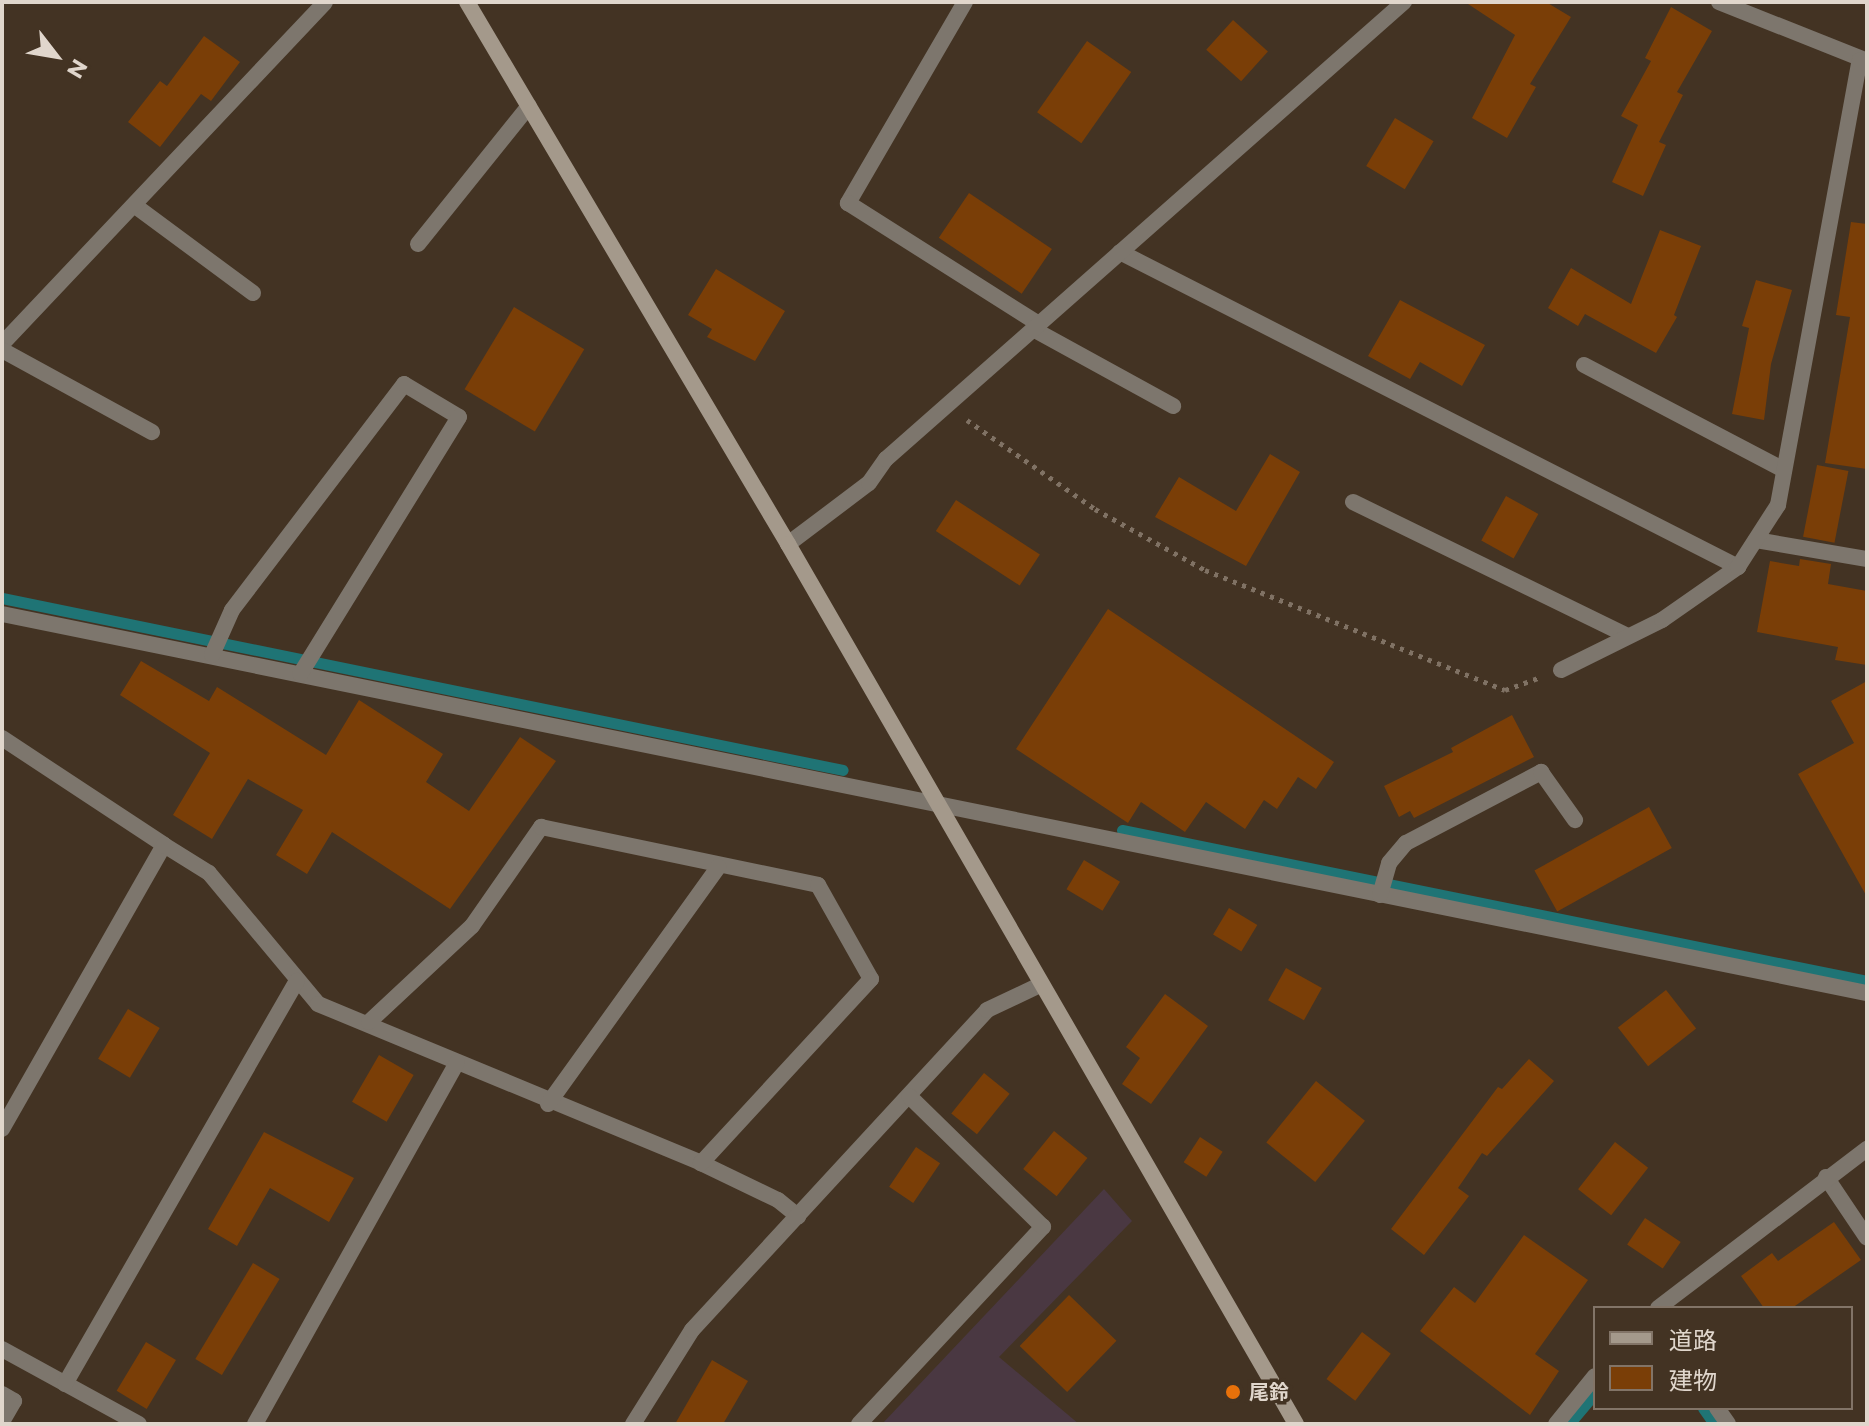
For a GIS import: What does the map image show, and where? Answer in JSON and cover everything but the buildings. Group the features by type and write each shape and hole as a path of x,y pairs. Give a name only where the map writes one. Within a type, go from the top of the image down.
{"street":[{"path":"152,432 2,347 325,2"},
{"path":"467,2 788,544 933,802 1296,1424"},
{"path":"965,2 848,203 1036,327 1173,406"},
{"path":"788,544 869,483 886,459 1404,2"},
{"path":"1561,670 1628,636 1738,567 1778,505 1864,60 1719,2"},
{"path":"418,244 529,106"},
{"path":"134,205 253,293"},
{"path":"1120,252 1738,567"},
{"path":"1584,365 1784,470"},
{"path":"215,646 232,610 404,384 459,417 306,666"},
{"path":"1353,502 1628,636"},
{"path":"1756,540 1867,559"},
{"path":"2,614 215,646 933,802 1382,886 1867,993"},
{"path":"2,738 209,873 318,1004 369,1022 548,1104 701,1163 778,1200 798,1216"},
{"path":"1382,886 1406,843 1541,772 1575,820"},
{"path":"369,1022 472,926 541,827 718,867 818,885 871,979 701,1163"},
{"path":"2,1129 164,845"},
{"path":"548,1104 718,867"},
{"path":"65,1384 297,981"},
{"path":"633,1424 692,1330 987,1010 1040,985"},
{"path":"255,1424 457,1063"},
{"path":"859,1424 1043,1227 909,1096"},
{"path":"1661,1306 1826,1177 1867,1149"},
{"path":"1826,1177 1867,1238"},
{"path":"2,1349 139,1424"},
{"path":"1556,1424 1593,1378"},
{"path":"2,1394 14,1401 2,1422"}],"path":[{"path":"947,406 1095,509 1205,570 1505,690 1561,670"}],"shaded area":[{"path":"1104,1189 1132,1221 999,1357 1079,1424 882,1424"}],"waterway":[{"path":"2,598 843,770"},
{"path":"1122,830 1867,981"},
{"path":"1569,1424 1593,1395"},
{"path":"1704,1410 1714,1424"}],"place":[{"name":"尾鈴","path":"1233,1392"}]}
